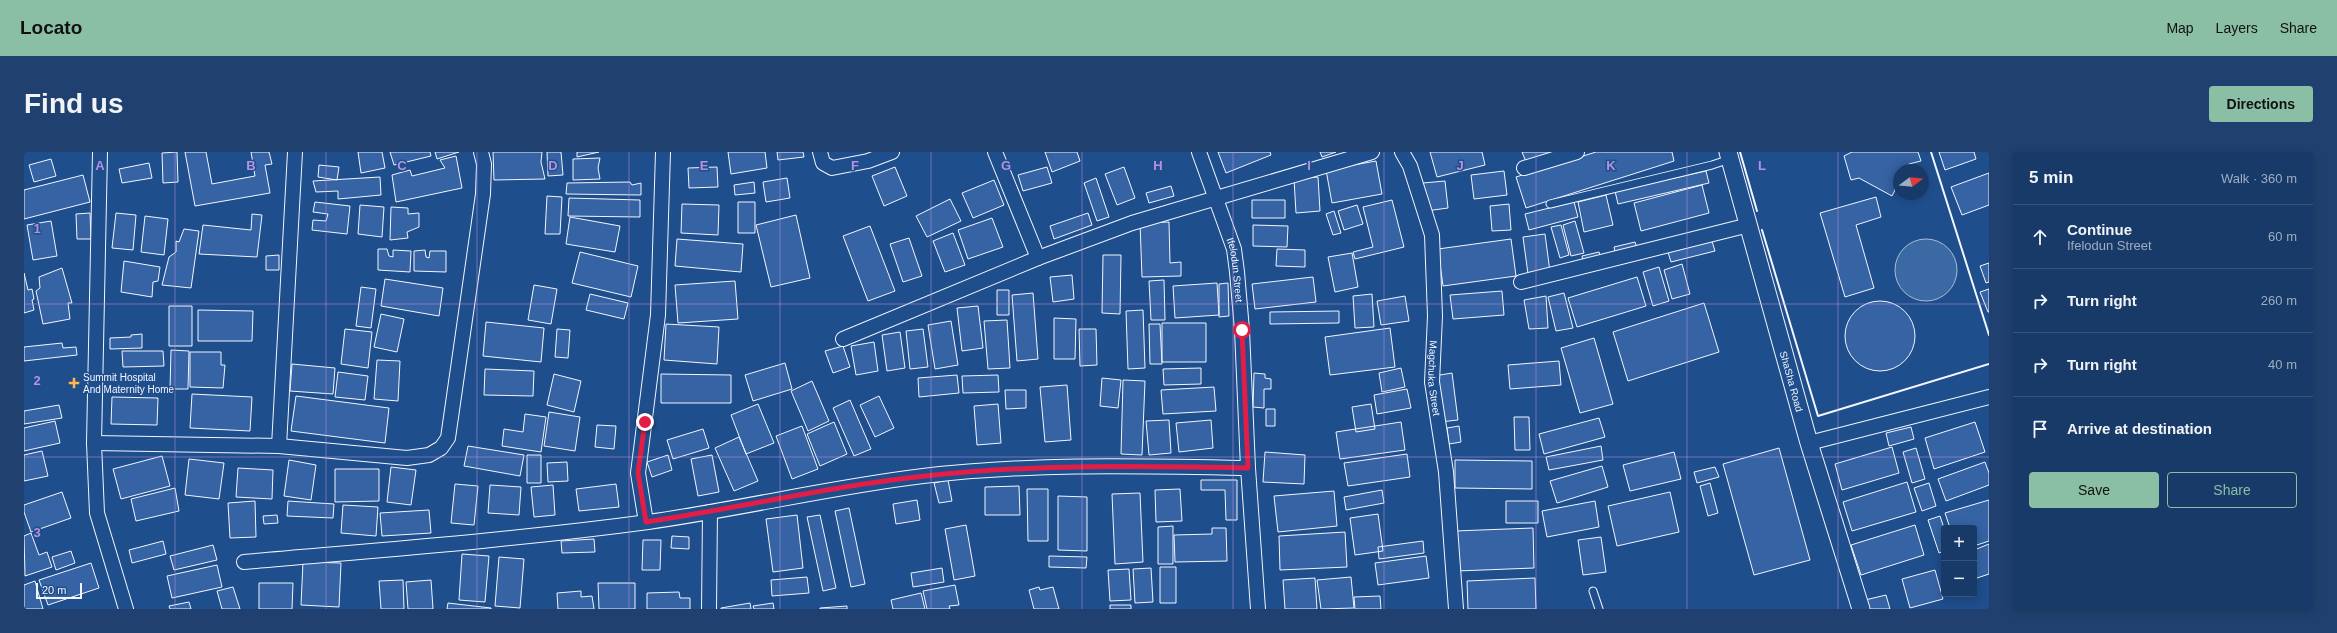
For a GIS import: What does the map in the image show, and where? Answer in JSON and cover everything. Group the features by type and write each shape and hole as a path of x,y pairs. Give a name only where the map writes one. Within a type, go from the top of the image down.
{"street":[{"path":"100,152 94,443 97,513 126,609"},
{"path":"279,446 295,152"},
{"path":"94,443 279,446 408,458 429,455 441,448 448,438 483,194 484,164 481,152"},
{"path":"646,522 638,473 658,315 663,152"},
{"path":"820,152 823,163 832,168 868,162 892,152"},
{"path":"995,152 1038,258"},
{"name":"Ifelodun Street","path":"1199,152 1234,249 1237,272 1242,330 1248,468 1258,609"},
{"path":"843,339 1038,258 1132,223 1372,152"},
{"name":"Magchuka Street","path":"1402,152 1410,166 1432,235 1434,316 1432,382 1446,472 1456,609"},
{"path":"1524,168 1577,152"},
{"name":"ShaSha Road","path":"1729,156 1809,442 1861,609"},
{"path":"1521,282 1749,225"},
{"path":"1809,442 1989,397"},
{"path":"244,562 444,544 646,522 710,512 826,490 925,476 1098,466 1248,468"},
{"path":"709,609 710,512"}],"lane":[{"path":"1550,204 1712,165 1729,156"},
{"path":"1593,591 1599,609"}],"water":[{"path":"1926,239 1938,241 1948,248 1955,258 1957,270 1955,282 1948,292 1938,299 1926,301 1914,299 1904,292 1897,282 1895,270 1897,258 1904,248 1914,241"}],"building":[{"path":"177,152 178,182 163,183 162,153"},
{"path":"185,152 206,152 212,184 255,176 251,152 269,152 272,164 265,165 270,193 195,206"},
{"path":"358,152 382,152 385,168 361,173"},
{"path":"390,152 430,152 431,156 394,165"},
{"path":"435,152 459,152 437,159"},
{"path":"493,152 542,152 541,162 545,179 494,180"},
{"path":"547,152 561,152 563,175 548,176"},
{"path":"577,152 599,152 577,157"},
{"path":"728,152 765,152 767,168 731,174"},
{"path":"777,152 803,152 804,157 778,160"},
{"path":"1045,152 1077,152 1080,161 1052,172"},
{"path":"1218,152 1270,152 1271,155 1226,173"},
{"path":"1320,152 1336,152 1322,157"},
{"path":"1430,152 1482,152 1485,165 1437,177"},
{"path":"1522,152 1562,152 1527,164"},
{"path":"1596,152 1672,152 1674,161 1526,208 1516,177"},
{"path":"1852,152 1918,152 1921,161 1909,164 1893,164 1892,196 1859,178 1851,180 1844,156"},
{"path":"1939,152 1974,152 1976,159 1945,170"},
{"path":"456,156 462,188 396,202 392,175 410,170 412,176 445,168 440,160"},
{"path":"600,158 598,168 600,179 573,180 573,159"},
{"path":"51,159 56,176 34,182 29,165"},
{"path":"1376,161 1382,194 1332,203 1326,170"},
{"path":"149,163 152,178 122,183 119,169"},
{"path":"319,165 339,167 337,180 318,177"},
{"path":"717,167 718,187 689,188 688,168"},
{"path":"895,167 907,196 884,206 872,176"},
{"path":"1047,167 1052,183 1023,191 1018,175"},
{"path":"1124,167 1135,198 1117,205 1105,174"},
{"path":"1504,171 1507,195 1474,199 1471,175"},
{"path":"1706,171 1709,183 1618,204 1615,191"},
{"path":"1989,173 1989,205 1962,215 1951,187"},
{"path":"83,175 90,202 24,219 24,190"},
{"path":"380,177 381,195 338,199 338,191 316,192 313,181"},
{"path":"1318,177 1320,211 1296,213 1294,179"},
{"path":"787,178 790,198 766,202 763,182"},
{"path":"1096,178 1109,217 1097,221 1084,183"},
{"path":"994,180 1004,205 973,218 962,193"},
{"path":"1445,181 1448,208 1426,211 1423,183"},
{"path":"630,182 632,185 641,183 641,195 566,194 567,183"},
{"path":"754,182 755,193 735,195 734,185"},
{"path":"1702,185 1709,213 1641,231 1634,203"},
{"path":"1171,186 1174,196 1149,203 1146,193"},
{"path":"1606,195 1613,225 1584,232 1578,202"},
{"path":"547,196 562,197 560,234 545,234"},
{"path":"1876,197 1881,217 1856,225 1874,288 1845,297 1820,213"},
{"path":"569,198 640,200 640,217 568,216"},
{"path":"950,199 961,221 927,237 916,216"},
{"path":"1252,200 1285,200 1285,218 1252,218"},
{"path":"1392,200 1404,247 1355,259 1353,252 1373,247 1363,207"},
{"path":"315,202 350,206 347,234 312,230 313,220 326,221 328,214 313,212"},
{"path":"738,202 755,202 755,233 738,233"},
{"path":"1574,202 1578,217 1529,230 1525,214"},
{"path":"682,204 719,205 718,235 681,233"},
{"path":"1509,204 1511,230 1492,231 1490,206"},
{"path":"360,205 384,207 382,237 358,234"},
{"path":"1357,205 1363,224 1344,230 1338,211"},
{"path":"391,207 408,208 408,214 419,213 419,227 407,232 408,238 390,240"},
{"path":"1334,211 1341,233 1333,235 1326,214"},
{"path":"90,213 91,239 77,239 76,214"},
{"path":"116,213 136,215 133,250 112,248"},
{"path":"1088,213 1092,225 1054,239 1050,226"},
{"path":"252,214 262,215 257,257 199,254 203,225 251,230"},
{"path":"796,215 810,278 771,287 756,225"},
{"path":"145,216 168,219 164,255 141,252"},
{"path":"570,217 620,226 615,252 566,244"},
{"path":"992,218 1003,247 968,259 958,230"},
{"path":"51,221 57,256 33,260 27,225"},
{"path":"1575,221 1584,253 1571,256 1563,225"},
{"path":"1169,222 1170,263 1181,262 1181,276 1142,277 1140,223"},
{"path":"1253,225 1288,226 1287,247 1253,246"},
{"path":"1561,225 1569,255 1560,258 1551,227"},
{"path":"870,226 895,291 868,301 843,236"},
{"path":"184,229 199,231 191,288 162,285 169,257 176,252 176,241 179,242"},
{"path":"953,233 965,265 945,272 933,241"},
{"path":"1545,234 1550,272 1528,274 1523,237"},
{"path":"909,238 922,276 903,282 890,244"},
{"path":"1711,238 1715,251 1671,262 1667,249"},
{"path":"677,239 743,244 741,272 675,266"},
{"path":"1511,239 1516,276 1443,286 1438,249"},
{"path":"1635,242 1638,251 1616,256 1614,247"},
{"path":"378,249 387,249 389,256 393,257 393,250 411,251 410,272 378,270"},
{"path":"1277,249 1305,250 1305,267 1276,266"},
{"path":"425,250 426,257 429,258 430,251 446,251 446,272 414,271 414,251"},
{"path":"580,252 638,266 631,297 572,283"},
{"path":"1599,252 1602,261 1584,266 1582,256"},
{"path":"1352,253 1358,287 1335,292 1328,257"},
{"path":"279,255 279,270 266,270 266,256"},
{"path":"1103,255 1121,255 1120,314 1102,313"},
{"path":"124,261 160,267 158,281 153,282 152,297 121,292"},
{"path":"1989,263 1989,282 1986,283 1980,266"},
{"path":"1682,264 1690,294 1672,299 1664,270"},
{"path":"1659,267 1669,301 1653,306 1643,272"},
{"path":"62,268 72,303 68,303 70,319 43,324 36,291 40,288 39,277"},
{"path":"24,273 28,290 32,289 34,310 24,313"},
{"path":"1072,275 1074,299 1053,302 1050,277"},
{"path":"1313,277 1316,302 1255,309 1252,284"},
{"path":"1637,277 1646,306 1577,327 1568,298"},
{"path":"385,279 443,288 439,316 381,306"},
{"path":"1164,280 1165,320 1151,320 1149,281"},
{"path":"735,281 738,319 678,323 675,285"},
{"path":"1217,283 1219,315 1175,318 1173,286"},
{"path":"1228,283 1229,316 1219,317 1219,284"},
{"path":"534,285 557,289 551,324 528,320"},
{"path":"361,287 376,289 371,328 356,326"},
{"path":"1989,289 1989,312 1988,312 1980,292"},
{"path":"997,290 1009,290 1009,315 997,315"},
{"path":"1502,291 1504,315 1453,319 1450,295"},
{"path":"1033,293 1038,359 1017,361 1012,295"},
{"path":"1564,293 1573,328 1556,331 1548,297"},
{"path":"590,294 628,303 624,319 586,310"},
{"path":"1372,294 1374,327 1355,328 1353,296"},
{"path":"1405,296 1409,321 1381,325 1377,301"},
{"path":"1546,296 1548,328 1529,329 1524,300"},
{"path":"1880,301 1893,304 1905,311 1912,323 1915,336 1912,349 1905,361 1893,368 1880,371 1867,368 1855,361 1848,349 1845,336 1848,323 1855,311 1867,304"},
{"path":"1704,303 1719,352 1628,381 1613,332"},
{"path":"169,306 192,306 192,346 169,346"},
{"path":"978,306 983,348 962,351 957,308"},
{"path":"198,310 253,311 252,341 198,341"},
{"path":"1143,310 1145,368 1128,369 1126,311"},
{"path":"1339,311 1339,323 1270,324 1270,312"},
{"path":"381,314 404,319 397,352 374,347"},
{"path":"1054,318 1076,319 1075,359 1054,359"},
{"path":"1007,320 1010,368 988,369 984,321"},
{"path":"951,321 958,365 935,369 928,325"},
{"path":"486,322 544,328 541,362 483,356"},
{"path":"1162,323 1206,323 1206,362 1162,362"},
{"path":"666,324 719,327 717,364 664,360"},
{"path":"1149,324 1160,324 1162,364 1150,364"},
{"path":"1390,328 1395,367 1330,375 1325,337"},
{"path":"345,329 372,332 368,368 341,364"},
{"path":"557,329 570,330 568,358 555,357"},
{"path":"923,329 928,367 910,369 906,331"},
{"path":"1079,329 1096,329 1097,365 1080,366"},
{"path":"900,332 905,368 887,371 882,335"},
{"path":"142,334 142,348 110,349 110,338 131,337 131,335"},
{"path":"1594,338 1613,404 1580,413 1561,348"},
{"path":"874,342 878,371 856,375 851,346"},
{"path":"62,343 63,348 76,347 77,355 24,361 24,347"},
{"path":"843,346 850,367 833,373 825,351"},
{"path":"171,350 189,351 188,389 170,389"},
{"path":"122,351 163,351 164,366 123,367"},
{"path":"190,352 221,352 221,365 225,365 223,388 190,387"},
{"path":"377,360 400,361 398,401 374,399"},
{"path":"1559,361 1561,385 1510,389 1508,365"},
{"path":"785,363 792,389 753,401 745,375"},
{"path":"292,364 335,368 333,394 290,391"},
{"path":"1201,368 1201,384 1164,385 1163,369"},
{"path":"1401,368 1405,387 1382,392 1379,373"},
{"path":"485,369 534,371 533,396 484,395"},
{"path":"338,372 368,376 365,400 335,397"},
{"path":"1254,373 1265,374 1265,378 1271,379 1271,389 1264,389 1264,408 1253,407"},
{"path":"1452,373 1458,420 1440,422 1434,376"},
{"path":"554,374 581,381 574,412 547,405"},
{"path":"661,374 731,375 731,403 661,403"},
{"path":"957,375 959,393 919,397 918,378"},
{"path":"998,375 999,392 963,393 962,376"},
{"path":"1102,378 1121,380 1118,408 1100,406"},
{"path":"1123,380 1145,381 1142,455 1121,454"},
{"path":"812,381 829,421 808,431 791,391"},
{"path":"1067,385 1071,440 1045,442 1040,387"},
{"path":"1214,387 1216,411 1163,414 1161,390"},
{"path":"1407,389 1411,408 1377,414 1374,395"},
{"path":"1005,390 1026,390 1026,408 1006,409"},
{"path":"192,394 252,397 250,431 190,428"},
{"path":"296,396 389,408 385,443 291,431"},
{"path":"879,396 894,428 875,437 860,405"},
{"path":"112,397 158,398 157,425 111,424"},
{"path":"850,400 871,449 854,456 833,408"},
{"path":"758,404 774,443 746,454 731,415"},
{"path":"998,404 1001,443 977,445 974,406"},
{"path":"1371,404 1375,429 1356,432 1352,407"},
{"path":"59,405 62,418 24,424 24,411"},
{"path":"1266,409 1275,409 1275,426 1266,426"},
{"path":"549,412 580,417 575,451 544,446"},
{"path":"525,414 546,417 541,452 502,446 504,429 523,432"},
{"path":"1514,417 1529,417 1530,450 1515,450"},
{"path":"1599,418 1605,437 1544,454 1539,434"},
{"path":"1169,420 1171,453 1149,455 1146,421"},
{"path":"1211,420 1213,448 1179,452 1176,423"},
{"path":"55,421 60,443 24,451 24,428"},
{"path":"834,422 847,454 820,466 807,434"},
{"path":"1401,422 1405,450 1340,459 1336,432"},
{"path":"1975,422 1985,452 1934,469 1925,438"},
{"path":"597,425 616,426 614,449 595,447"},
{"path":"802,426 818,469 792,479 776,436"},
{"path":"1459,426 1461,442 1449,444 1447,428"},
{"path":"1911,427 1914,439 1889,446 1886,433"},
{"path":"703,429 709,448 673,459 667,440"},
{"path":"739,437 758,481 734,491 715,448"},
{"path":"468,446 524,455 520,476 464,466"},
{"path":"1601,446 1603,460 1549,470 1546,457"},
{"path":"1892,447 1899,473 1842,490 1835,464"},
{"path":"1779,448 1810,560 1754,575 1723,464"},
{"path":"1916,448 1925,479 1912,483 1903,452"},
{"path":"42,451 48,476 24,481 24,455"},
{"path":"1265,452 1305,455 1304,484 1263,482"},
{"path":"1674,452 1681,479 1630,491 1623,465"},
{"path":"1407,454 1410,477 1348,486 1344,463"},
{"path":"527,455 541,455 541,483 527,483"},
{"path":"668,455 672,470 652,477 647,462"},
{"path":"712,455 719,492 698,496 691,459"},
{"path":"162,456 170,486 121,499 113,469"},
{"path":"189,459 224,463 219,499 185,495"},
{"path":"289,460 316,465 311,500 284,496"},
{"path":"1455,460 1532,461 1532,489 1455,488"},
{"path":"567,462 568,481 548,482 547,463"},
{"path":"1985,462 1989,473 1989,485 1946,501 1938,479"},
{"path":"1602,466 1608,487 1557,503 1550,481"},
{"path":"391,467 416,470 411,505 387,502"},
{"path":"1715,467 1719,477 1697,483 1694,472"},
{"path":"238,468 273,470 272,499 236,497"},
{"path":"335,469 379,469 379,501 335,502"},
{"path":"948,480 952,501 939,503 934,483"},
{"path":"1201,480 1237,480 1237,520 1226,520 1225,490 1201,490"},
{"path":"1907,482 1916,512 1852,531 1843,502"},
{"path":"1710,483 1718,513 1708,516 1700,486"},
{"path":"1929,483 1936,506 1922,511 1914,488"},
{"path":"455,484 478,486 474,525 451,523"},
{"path":"616,484 619,507 579,511 576,489"},
{"path":"490,485 521,487 519,515 488,513"},
{"path":"553,485 555,515 534,517 531,487"},
{"path":"1019,486 1020,515 985,515 985,487"},
{"path":"175,488 179,511 136,521 131,499"},
{"path":"1027,489 1048,489 1048,541 1028,541"},
{"path":"1180,489 1182,521 1156,522 1155,490"},
{"path":"1382,490 1384,503 1346,510 1344,497"},
{"path":"1334,491 1337,526 1278,532 1274,496"},
{"path":"62,492 71,518 31,532 24,512 24,505"},
{"path":"1670,492 1679,532 1617,546 1608,506"},
{"path":"1140,493 1143,562 1115,564 1112,494"},
{"path":"1058,496 1087,497 1087,551 1058,550"},
{"path":"917,500 920,520 896,524 893,504"},
{"path":"1989,500 1989,541 1977,545 1977,525 1949,525 1945,513"},
{"path":"255,501 256,537 230,538 228,503"},
{"path":"288,501 334,504 333,518 287,516"},
{"path":"1506,501 1538,501 1538,523 1506,523"},
{"path":"1595,501 1599,527 1547,537 1542,511"},
{"path":"343,505 378,507 376,536 341,533"},
{"path":"849,508 865,584 851,587 835,511"},
{"path":"429,510 431,533 382,536 380,513"},
{"path":"1378,514 1383,551 1355,555 1350,518"},
{"path":"277,515 278,523 264,524 263,516"},
{"path":"797,515 803,568 773,572 766,519"},
{"path":"820,515 836,588 823,591 807,517"},
{"path":"1940,516 1943,525 1941,525 1941,552 1939,553 1928,520"},
{"path":"966,525 975,576 954,580 945,529"},
{"path":"1915,525 1924,555 1861,575 1851,545"},
{"path":"1173,526 1173,564 1158,564 1158,527"},
{"path":"1212,528 1226,528 1227,561 1175,562 1174,535 1212,534"},
{"path":"1533,528 1534,568 1457,571 1455,531"},
{"path":"1345,532 1347,567 1280,570 1279,536"},
{"path":"31,533 39,555 47,552 52,567 25,576 24,536"},
{"path":"672,536 689,537 689,549 671,548"},
{"path":"1601,537 1606,572 1583,575 1578,540"},
{"path":"594,539 595,552 562,553 561,541"},
{"path":"643,540 661,540 660,570 642,570"},
{"path":"163,541 166,554 132,563 129,550"},
{"path":"1423,541 1424,553 1379,559 1378,547"},
{"path":"1989,544 1989,574 1977,578 1977,561 1977,549"},
{"path":"213,545 217,560 174,570 170,556"},
{"path":"71,551 75,563 56,570 52,557"},
{"path":"462,554 489,556 485,602 459,600"},
{"path":"1049,556 1087,557 1086,568 1049,567"},
{"path":"1426,556 1429,578 1378,585 1375,563"},
{"path":"499,557 524,559 520,608 495,606"},
{"path":"303,562 341,563 339,607 301,605"},
{"path":"91,563 99,588 48,605 39,580"},
{"path":"217,565 222,587 172,598 167,576"},
{"path":"1160,567 1176,567 1176,603 1160,603"},
{"path":"942,568 944,582 913,587 911,573"},
{"path":"1151,568 1153,602 1135,603 1133,569"},
{"path":"1129,569 1131,600 1110,601 1108,570"},
{"path":"1935,570 1941,597 1943,599 1910,608 1902,579"},
{"path":"807,577 809,593 772,596 771,580"},
{"path":"1351,577 1354,608 1321,609 1317,580"},
{"path":"1315,578 1317,609 1285,609 1283,580"},
{"path":"1535,578 1536,609 1468,609 1467,581"},
{"path":"403,580 404,609 381,609 379,581"},
{"path":"431,580 433,609 408,609 406,582"},
{"path":"35,581 43,609 24,609 24,585"},
{"path":"259,583 293,583 292,609 259,609"},
{"path":"598,583 635,583 635,609 599,609"},
{"path":"955,585 959,605 949,606 950,609 927,609 923,591"},
{"path":"233,587 240,609 222,609 217,591"},
{"path":"1039,587 1040,590 1053,587 1059,609 1034,609 1029,590"},
{"path":"581,591 581,597 592,596 594,609 558,609 557,593"},
{"path":"679,592 680,598 690,598 690,609 647,609 647,593"},
{"path":"921,593 925,609 893,609 891,600"},
{"path":"1886,595 1890,609 1867,609 1865,600"},
{"path":"1380,596 1381,609 1355,609 1354,597"},
{"path":"189,602 191,609 170,609 169,606"},
{"path":"448,603 491,608 491,609 447,609"},
{"path":"750,603 751,609 721,609 721,608"},
{"path":"773,603 774,609 754,609 753,606"},
{"path":"1110,605 1131,605 1131,609 1110,609"},
{"path":"847,606 847,609 820,609 820,608"}],"wall":[{"path":"1740,152 1757,211"},
{"path":"1931,152 1989,335"},
{"path":"1762,230 1818,416 1989,364"}],"place":[{"name":"Summit Hospital And Maternity Home","path":"74,383"}],"route":[{"path":"645,422 638,473 646,522 710,512 826,490 925,476 1020,469 1098,466 1248,468 1242,330"}]}
